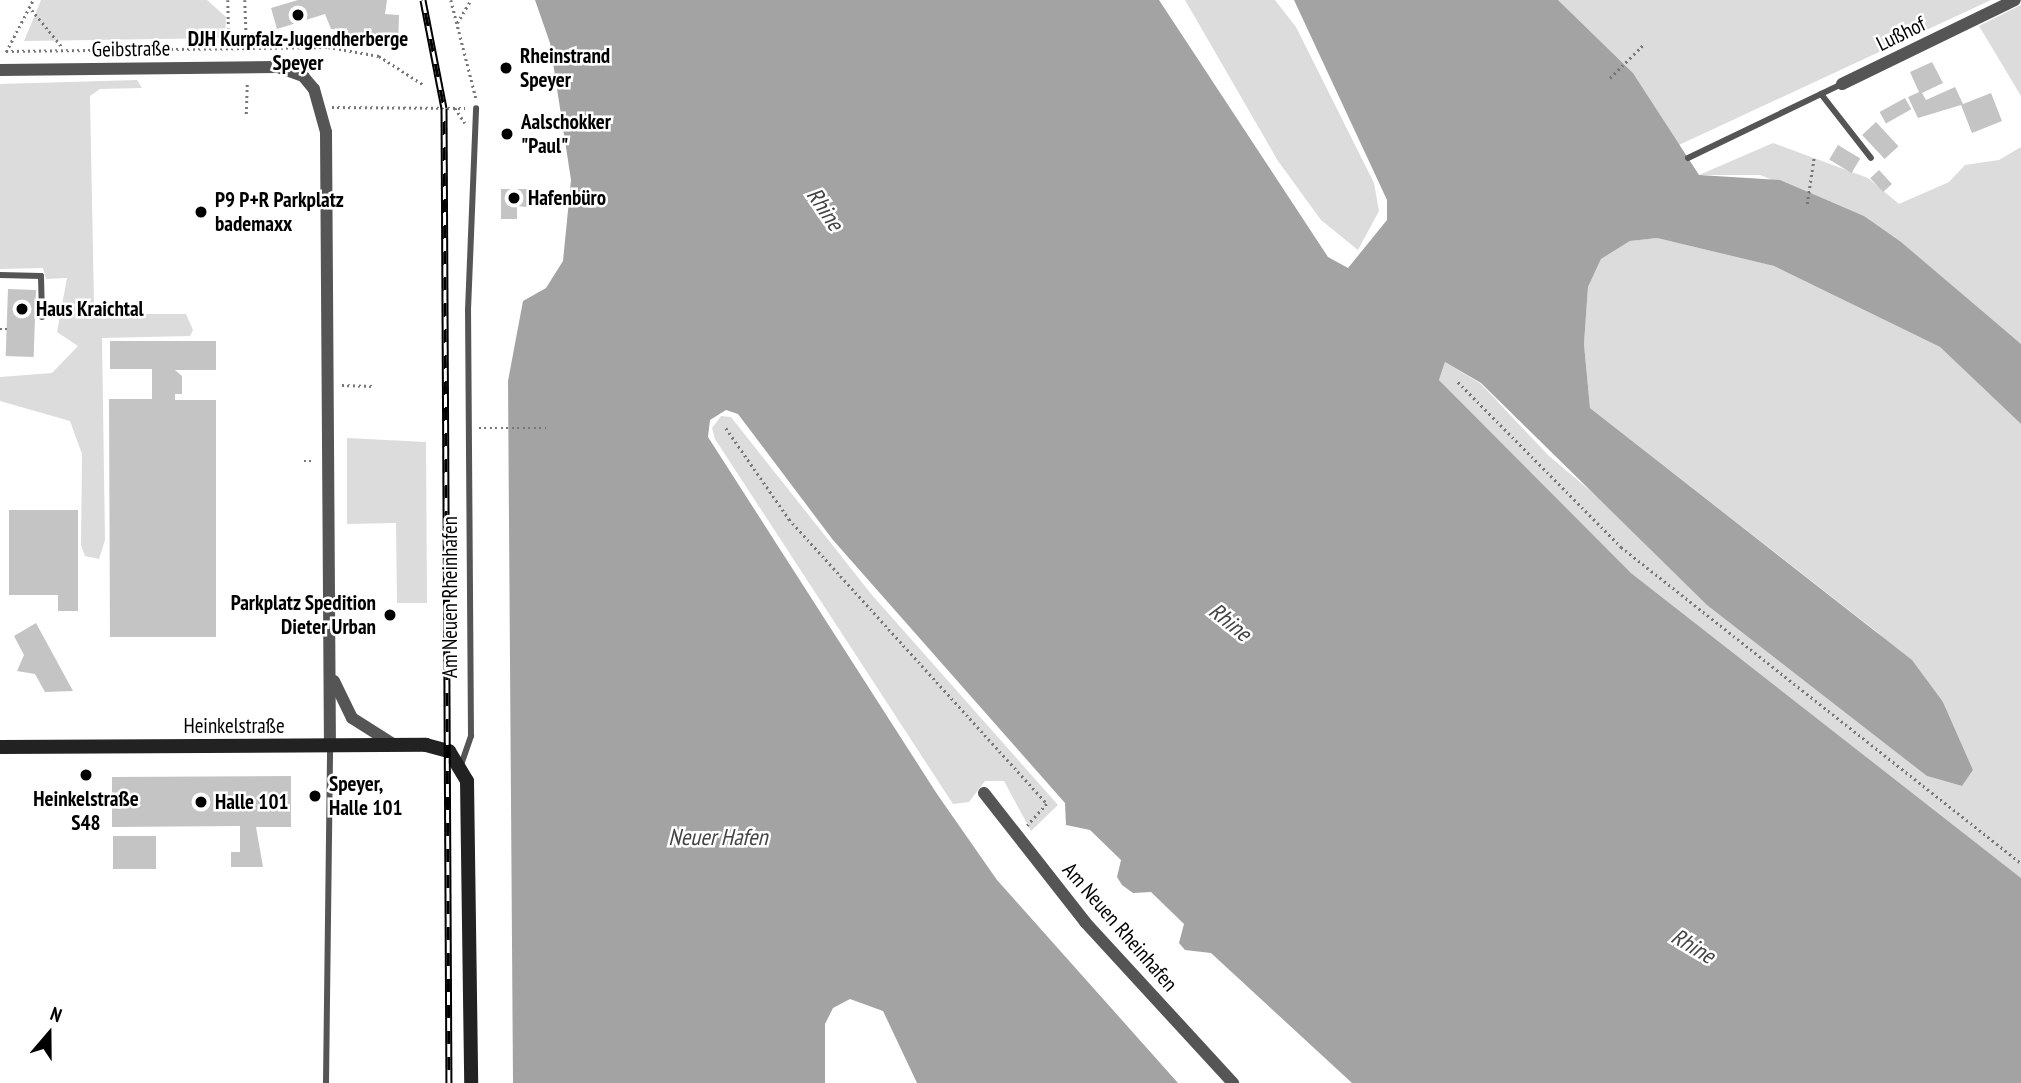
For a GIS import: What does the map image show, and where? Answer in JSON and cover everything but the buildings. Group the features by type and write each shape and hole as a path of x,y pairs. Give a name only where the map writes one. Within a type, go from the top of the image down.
{"street":[{"name":"Lußhof","path":"1842,84 2015,0"},
{"name":"Geibstraße","path":"1,64 247,60 278,66 303,76 322,107"},
{"path":"322,107 328,385 330,747"},
{"path":"331,675 352,718 398,746"},
{"name":"Heinkelstraße","path":"0,747 436,746 461,765"},
{"name":"Am Neuen Rheinhafen","path":"461,765 469,820 471,1083"},
{"name":"Am Neuen Rheinhafen","path":"984,793 1085,922 1233,1083"}],"lane":[{"path":"1688,158 1842,84"},
{"path":"1821,94 1871,158"},
{"name":"Am Neuen Rheinhafen","path":"461,765 471,736 468,310 476,108"},
{"path":"0,275 41,276 42,317"},
{"path":"326,1083 330,747"}],"path":[{"path":"1,64 6,51 32,10 33,0"},
{"path":"228,0 229,44"},
{"path":"245,0 246,114"},
{"path":"322,107 476,108 477,86 451,0"},
{"path":"457,23 471,0"},
{"path":"32,10 64,49"},
{"path":"6,51 246,44 379,56 425,85"},
{"path":"1610,78 1644,44"},
{"path":"1807,204 1814,157"},
{"path":"0,329 8,329"},
{"path":"1458,382 1621,547 2021,863"},
{"path":"328,385 373,386"},
{"path":"482,428 546,428"},
{"path":"726,428 789,519 1047,804 1017,837"}],"shaded area":[{"path":"41,0 207,0 226,17 225,38 24,41"},
{"path":"1185,0 1275,0 1296,27 1374,183 1379,211 1358,250 1321,220 1278,161"},
{"path":"1558,0 1991,0 1679,145 1633,73"},
{"path":"2021,5 2021,96 1979,26"},
{"path":"137,80 142,88 100,89 90,96 94,304 113,314 186,314 193,330 190,336 102,338 105,540 99,559 85,556 81,545 82,454 70,421 0,401 0,377 52,373 78,346 57,332 67,278 46,279 43,268 0,269 0,84"},
{"path":"1773,143 1868,178 1899,204 1949,182 1965,165 1999,160 2021,147 2021,344 1864,216 1760,175 1699,175"},
{"path":"1657,238 1774,266 1940,347 2021,424 2021,878 1631,573 1439,380 1445,362 1481,384 1548,455 1927,776 1962,786 1973,770 1943,702 1877,632 1590,408 1584,344 1588,287 1601,259 1630,241"},
{"path":"721,416 731,417 872,595 1058,805 1031,831 1004,781 985,781 969,802 953,804 715,439 712,428"},
{"path":"347,438 426,442 427,603 397,603 396,523 347,524"}],"water":[{"path":"535,0 1159,0 1328,257 1348,268 1387,220 1387,200 1294,0 1558,0 1633,73 1699,175 1780,180 1864,216 1901,242 2021,344 2021,424 1940,347 1774,266 1657,238 1630,241 1601,259 1588,287 1584,344 1590,408 1912,660 1943,702 1973,770 1962,786 1927,776 1707,605 1481,383 1445,362 1439,380 1631,573 2021,878 2021,1083 1352,1083 1211,953 1185,950 1179,943 1184,924 1151,892 1133,893 1122,885 1117,877 1121,860 1090,830 1066,825 1065,803 833,540 738,414 726,410 710,420 708,437 937,794 997,880 1178,1083 917,1083 883,1011 850,999 833,1008 825,1024 825,1083 513,1083 508,381 523,301 546,288 563,261 571,180 550,43"}],"railway":[{"path":"423,0 444,108 449,1083"}],"place":[{"name":"DJH Kurpfalz-Jugendherberge Speyer","path":"298,15"},
{"name":"Rheinstrand Speyer","path":"506,68"},
{"name":"Aalschokker \"Paul\"","path":"507,134"},
{"name":"Hafenbüro","path":"514,198"},
{"name":"P9 P+R Parkplatz bademaxx","path":"201,212"},
{"name":"Haus Kraichtal","path":"22,309"},
{"name":"Parkplatz Spedition Dieter Urban","path":"390,615"},
{"name":"Heinkelstraße S48","path":"86,775"},
{"name":"Speyer, Halle 101","path":"315,796"},
{"name":"Halle 101","path":"201,802"}],"water label":[{"name":"Rhine","path":"825,209"},
{"name":"Rhine","path":"1230,622"},
{"name":"Neuer Hafen","path":"718,837"},
{"name":"Rhine","path":"1693,946"}]}
